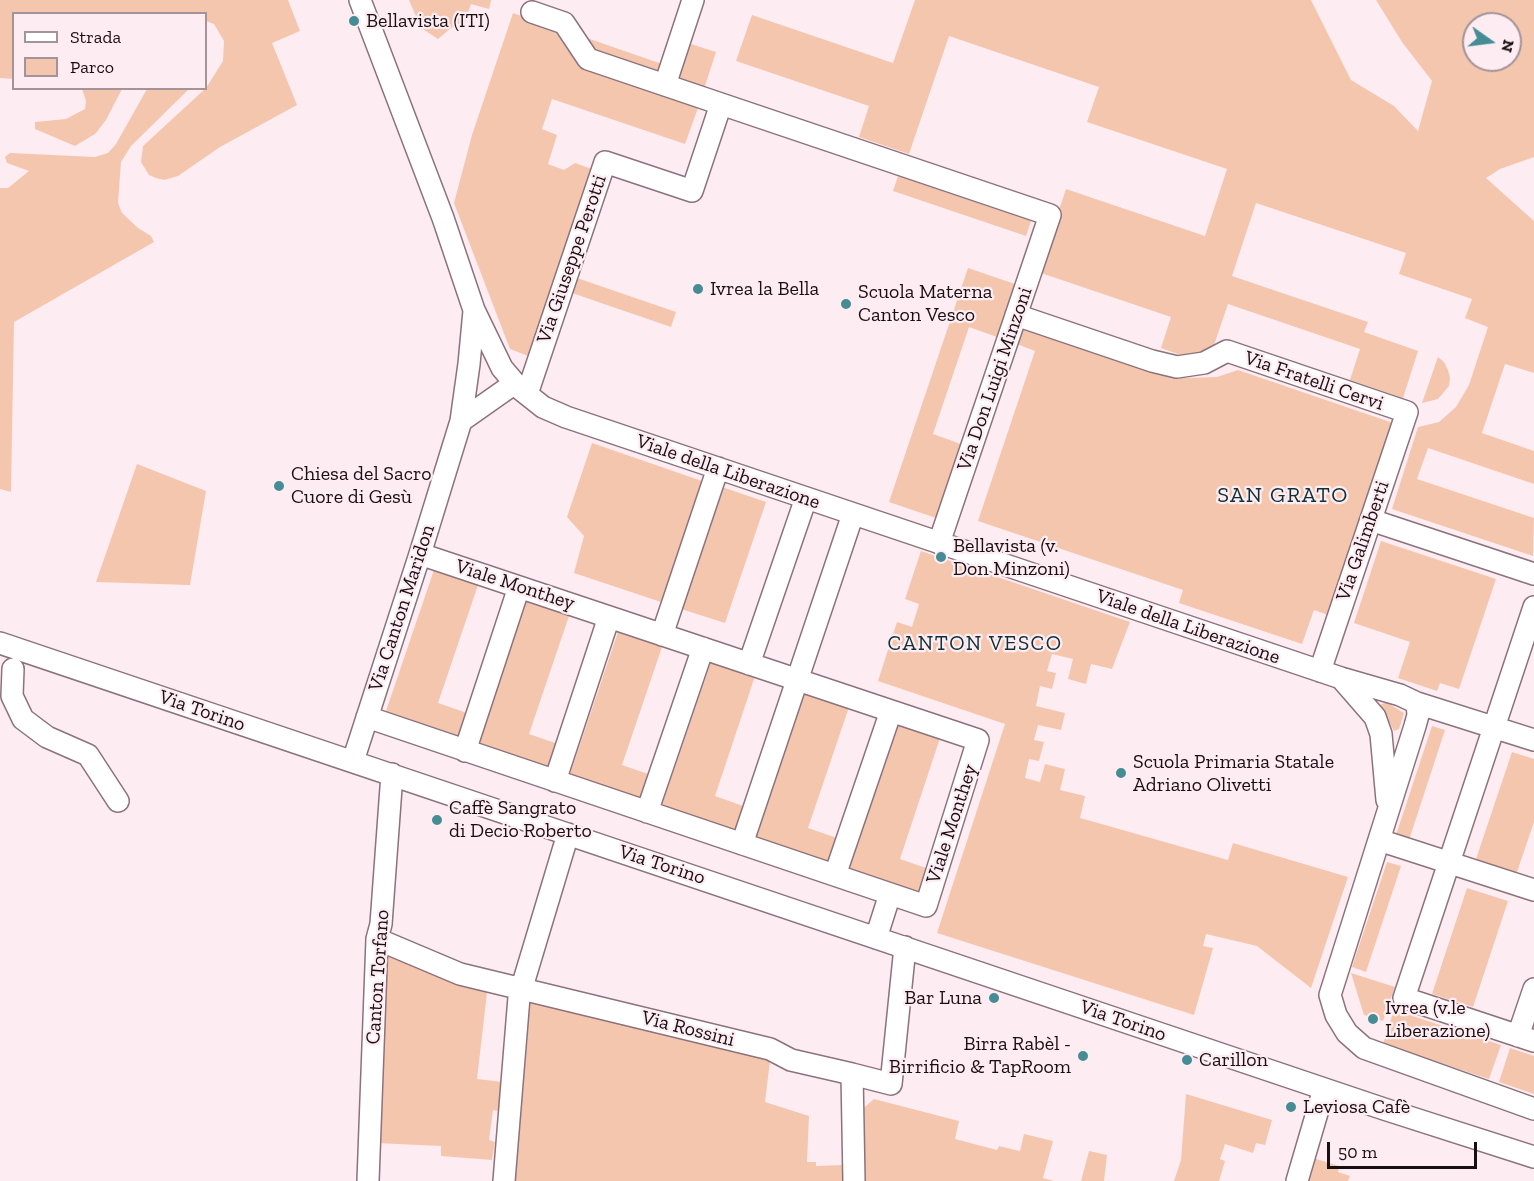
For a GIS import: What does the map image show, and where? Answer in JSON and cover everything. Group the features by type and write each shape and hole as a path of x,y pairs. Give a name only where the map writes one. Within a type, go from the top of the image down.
{"street":[{"name":"Viale della Liberazione","path":"360,0 474,310 502,368 543,407 566,417 939,543 1341,678 1400,695 1417,703 1534,740"},
{"path":"665,85 693,0"},
{"path":"532,12 564,23 588,59 721,104"},
{"name":"Via Don Luigi Minzoni","path":"721,104 1050,215 939,543"},
{"name":"Via Giuseppe Perotti","path":"521,388 605,162 692,191 721,104"},
{"name":"Via Canton Maridon","path":"353,761 461,421 474,310"},
{"name":"Via Fratelli Cervi","path":"1017,315 1152,361 1177,367 1204,363 1227,351 1407,412"},
{"path":"461,421 521,388"},
{"name":"Via Galimberti","path":"1320,671 1407,412"},
{"path":"662,635 718,468"},
{"path":"749,664 806,498"},
{"path":"742,844 853,514"},
{"path":"1371,520 1534,574"},
{"name":"Viale Monthey","path":"367,717 926,906 978,740 420,554"},
{"path":"465,751 519,587"},
{"path":"1534,607 1404,998 1526,1039 1534,989"},
{"path":"555,781 609,617"},
{"path":"647,812 703,648"},
{"path":"8,660 12,696 23,719 47,737 88,755 118,801"},
{"name":"Via Torino","path":"8,660 353,761 1324,1089 1534,1157"},
{"path":"1341,678 1375,717 1381,734 1388,813"},
{"path":"1417,703 1418,715 1415,726 1330,995 1336,1016 1347,1033 1364,1048 1534,1109"},
{"path":"835,875 891,711"},
{"name":"Canton Torfano","path":"368,1181 377,939 381,924 392,774"},
{"path":"504,1181 521,990 568,834"},
{"path":"1379,840 1534,890"},
{"path":"876,938 890,894"},
{"name":"Via Rossini","path":"377,939 460,974 653,1019 770,1049 791,1060 891,1084 905,947"},
{"path":"852,1074 854,1181"},
{"path":"1297,1181 1324,1089"}],"green space":[{"path":"0,0 288,0 300,31 272,43 297,105 220,147 178,176 164,180 149,175 141,162 143,146 204,90 207,90 223,61 224,41 214,24 207,21 207,12 12,12 12,79 0,78"},
{"path":"409,0 491,0 489,9 471,4 464,27 456,24 438,39 421,28"},
{"path":"915,0 1311,0 1351,80 1394,106 1418,131 1432,81 1402,42 1376,0 1534,0 1534,157 1500,169 1486,178 1534,221 1534,373 1505,364 1482,433 1534,451 1534,484 1428,448 1417,479 1534,518 1533,556 1392,509 1418,427 1439,422 1456,407 1469,385 1488,327 1465,318 1472,299 1399,274 1406,253 1256,203 1232,276 1368,322 1364,332 1418,351 1403,398 1350,380 1360,349 1228,304 1212,351 1186,357 1161,348 1171,317 1038,272 1066,189 1205,236 1227,169 1087,122 1099,87 949,36 909,154 859,137 869,106 736,61 752,15 893,63"},
{"path":"513,13 552,27 580,68 698,108 685,144 552,99 542,129 557,135 548,164 564,170 575,163 592,169 528,356 510,349 454,203 472,135"},
{"path":"584,37 662,64 658,74 594,53"},
{"path":"688,43 716,52 703,92 675,82"},
{"path":"82,90 121,90 106,120 95,134 75,146 35,129 35,122 66,119 85,109 86,101"},
{"path":"146,90 188,90 131,146 121,162 118,203 122,213 138,228 151,236 154,242 14,322 11,492 0,489 0,188 8,188 29,171 7,163 5,157 10,153 95,157 108,153 116,144"},
{"path":"898,176 1031,221 1026,236 893,191"},
{"path":"968,268 1015,284 997,337 969,327 933,434 961,444 936,518 889,502"},
{"path":"577,278 676,312 671,327 572,293"},
{"path":"1023,328 1159,374 1184,378 1217,377 1238,370 1393,423 1328,615 1314,610 1302,644 1179,603 1183,590 978,521 1035,351 1017,344"},
{"path":"1438,357 1448,370 1449,386 1438,399 1422,403"},
{"path":"592,443 702,481 661,602 574,573 584,536 567,517"},
{"path":"137,464 206,491 190,585 96,582"},
{"path":"719,486 766,502 725,623 678,608"},
{"path":"1381,541 1496,579 1459,689 1440,683 1437,691 1398,678 1410,642 1354,623"},
{"name":"Scuola Primaria Statale Adriano Olivetti","path":"921,551 1130,622 1112,669 1091,664 1086,684 1068,679 1073,659 1052,654 1047,671 1056,673 1052,689 1040,686 1036,706 1065,713 1061,730 1038,725 1034,740 1044,742 1039,761 1029,759 1025,778 1040,782 1045,764 1065,769 1060,790 1085,796 1080,818 1228,860 1233,843 1348,877 1311,988 1257,946 1206,934 1203,946 1213,948 1194,1015 937,933 1005,724 878,681 897,622 912,627 919,604 905,599"},
{"path":"435,567 479,582 438,703 467,713 459,736 386,711"},
{"path":"526,598 570,613 529,734 558,744 550,767 477,742"},
{"path":"619,629 663,644 622,765 651,775 643,799 570,774"},
{"path":"711,662 755,676 715,796 743,806 735,830 662,805"},
{"path":"805,692 849,707 808,828 837,838 829,861 756,837"},
{"path":"1386,702 1404,713 1399,729 1394,731 1380,705"},
{"path":"897,723 940,738 900,859 929,869 921,892 848,868"},
{"path":"1432,726 1445,730 1409,840 1396,835"},
{"path":"1512,752 1534,759 1534,822 1516,875 1475,862"},
{"path":"1387,862 1401,866 1366,972 1352,967"},
{"path":"1467,888 1508,901 1473,1007 1432,994"},
{"path":"385,954 404,955 475,983 487,993 477,1079 503,1082 499,1111 493,1110 489,1140 495,1142 492,1160 441,1156 441,1146 375,1143"},
{"path":"1351,973 1395,987 1383,1021 1364,1015"},
{"path":"529,999 771,1053 765,1102 809,1116 807,1162 816,1162 816,1166 845,1165 846,1181 514,1181"},
{"path":"1394,1010 1501,1045 1489,1079 1383,1044"},
{"path":"1510,1048 1534,1056 1534,1094 1499,1082"},
{"path":"1186,1094 1272,1120 1265,1145 1256,1143 1253,1153 1225,1144 1220,1159 1225,1161 1219,1181 1174,1181 1181,1160"},
{"path":"874,1099 959,1121 955,1139 997,1150 999,1146 1020,1151 1024,1134 1053,1141 1043,1178 1054,1181 862,1181 859,1112"},
{"path":"1089,1151 1107,1155 1104,1181 1081,1181"},
{"path":"1313,1158 1339,1166 1338,1172 1350,1176 1348,1181 1306,1181"}],"place":[{"name":"Bellavista (ITI)","path":"354,21"},
{"name":"Ivrea la Bella","path":"698,289"},
{"name":"Scuola Materna Canton Vesco","path":"846,304"},
{"name":"Chiesa del Sacro Cuore di Gesù","path":"279,486"},
{"name":"Bellavista (v. Don Minzoni)","path":"941,557"},
{"name":"Scuola Primaria Statale Adriano Olivetti","path":"1121,773"},
{"name":"Caffè Sangrato di Decio Roberto","path":"437,820"},
{"name":"Bar Luna","path":"994,998"},
{"name":"Ivrea (v.le Liberazione)","path":"1373,1019"},
{"name":"Birra Rabèl - Birrificio & TapRoom","path":"1083,1056"},
{"name":"Carillon","path":"1187,1060"},
{"name":"Leviosa Cafè","path":"1291,1107"}],"district":[{"name":"SAN GRATO","path":"1283,496"},
{"name":"CANTON VESCO","path":"975,644"}]}
